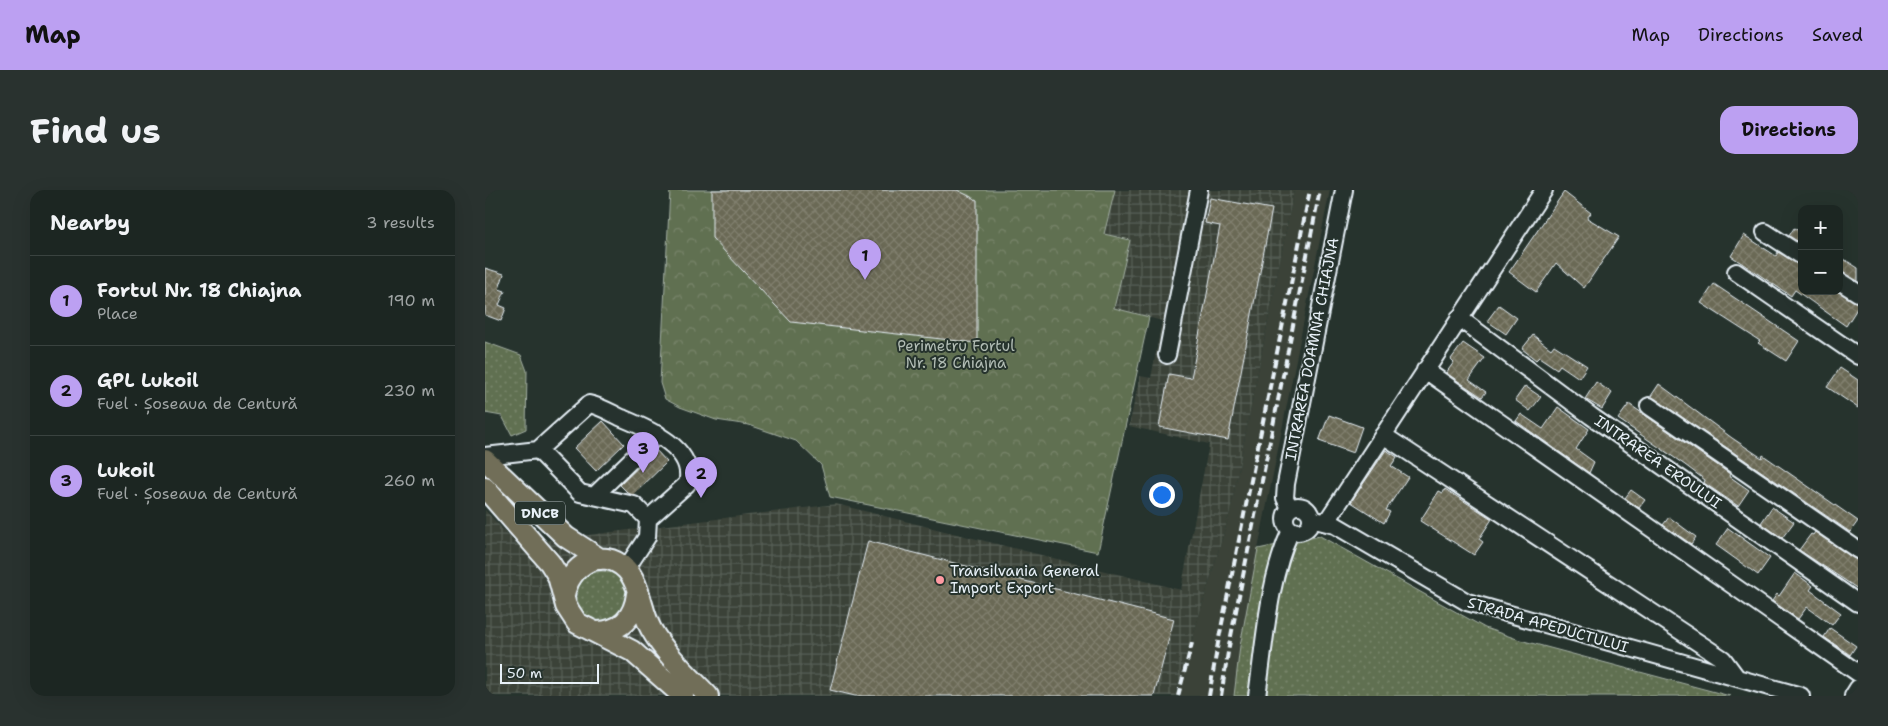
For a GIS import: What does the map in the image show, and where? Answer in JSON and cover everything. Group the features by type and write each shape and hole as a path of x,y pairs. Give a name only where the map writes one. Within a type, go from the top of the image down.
{"main road":[{"name":"DNCB","path":"485,460 566,537 600,559 614,562 626,569"},
{"name":"DNCB","path":"487,493 550,563 564,595 566,606 577,624 597,632 632,652 683,696"},
{"path":"564,595 566,584 579,566 600,559"},
{"path":"597,632 609,631 625,622 636,607 636,585 626,569"},
{"path":"637,594 646,618 656,636 708,696"}],"street":[{"path":"1167,355 1199,190"},
{"name":"INTRAREA DOAMNA CHIAJNA","path":"1291,530 1285,519 1290,508 1285,498 1286,484 1344,190"},
{"path":"1257,696 1275,584 1281,557 1291,530 1299,531 1306,529 1319,520 1383,435 1544,190"},
{"path":"1765,232 1798,253"},
{"path":"1736,272 1858,356"},
{"path":"1843,284 1858,293"},
{"name":"INTRAREA EROULUI","path":"1459,318 1591,416 1858,603"},
{"path":"1425,370 1858,673"},
{"path":"485,456 538,450 589,404 658,434 680,454 686,465 687,484 648,520 647,537 626,569"},
{"path":"1649,406 1858,550"},
{"path":"594,496 658,434"},
{"path":"1383,435 1723,659 1737,678"},
{"path":"538,450 580,493 633,505 648,520"},
{"name":"STRADA APEDUCTULUI","path":"1290,508 1298,506 1305,508 1319,520 1467,602 1801,696"},
{"path":"1853,696 1858,688"}],"shaded area":[{"path":"1115,190 1294,190 1230,512 1175,696 485,696 485,510 517,544 836,504 1181,590 1209,444 1129,426 1140,376 1151,378 1162,321 1114,308 1130,240 1104,234"},
{"path":"1294,190 1330,190 1258,549 1240,646 1234,696 1175,696 1230,512"}],"green space":[{"name":"Perimetru Fortul Nr. 18 Chiajna","path":"670,190 1115,190 1104,234 1130,240 1114,308 1149,317 1098,552 830,497 821,465 796,441 749,425 716,420 680,407 665,399 660,383"},
{"path":"485,342 521,355 527,371 526,429 512,435 502,416 485,413"},
{"path":"1320,536 1485,628 1520,640 1730,696 1234,696 1240,646 1258,549"},
{"path":"602,571 620,578 627,596 620,614 602,621 584,614 577,596 584,578"}],"building":[{"path":"712,190 957,190 977,200 977,343 791,322 712,238"},
{"path":"1564,192 1591,213 1587,218 1619,237 1584,288 1556,263 1536,292 1509,272"},
{"path":"1210,198 1272,209 1228,440 1159,427 1169,374 1191,378 1220,226 1205,223"},
{"path":"1794,228 1798,230 1798,242 1789,236"},
{"path":"1744,235 1776,256 1778,252 1798,264 1798,292 1795,290 1791,296 1731,256"},
{"path":"1843,259 1858,268 1858,281 1843,273"},
{"path":"485,268 504,274 499,289 505,291 499,305 506,308 501,321 485,315"},
{"path":"1714,284 1799,341 1786,361 1758,343 1760,341 1701,303"},
{"path":"1843,294 1858,303 1858,307 1846,326 1802,295"},
{"path":"1499,305 1517,318 1506,334 1487,321"},
{"path":"1533,335 1551,349 1554,345 1587,366 1579,378 1560,365 1557,369 1539,357 1536,360 1522,349"},
{"path":"1463,343 1485,358 1469,380 1486,392 1482,397 1446,373 1454,362 1451,359"},
{"path":"1840,368 1858,380 1858,408 1827,387"},
{"path":"1596,382 1612,393 1602,409 1585,399"},
{"path":"1659,384 1732,438 1762,458 1763,455 1858,521 1850,532 1651,396"},
{"path":"1525,386 1541,397 1530,411 1515,400"},
{"path":"1629,404 1730,474 1729,476 1749,490 1738,506 1704,483 1705,480 1685,465 1618,419"},
{"path":"1558,407 1589,429 1576,449 1594,462 1589,473 1516,421 1521,414 1543,429"},
{"path":"1329,415 1362,427 1353,453 1319,441"},
{"path":"603,421 624,444 596,471 574,448"},
{"path":"656,450 667,462 633,495 628,493 620,485"},
{"path":"1386,450 1397,457 1391,466 1408,477 1386,510 1390,512 1384,523 1351,502"},
{"path":"1445,489 1492,519 1479,539 1483,542 1474,555 1420,521 1439,491 1443,493"},
{"path":"1631,490 1645,500 1639,508 1625,498"},
{"path":"1772,507 1794,522 1782,538 1761,523"},
{"path":"1669,517 1696,537 1691,544 1663,525"},
{"path":"1728,528 1770,558 1758,575 1716,545"},
{"path":"1815,532 1858,561 1858,589 1799,550 1811,534 1813,535"},
{"name":"Transilvania General Import Export","path":"868,541 1174,619 1154,696 855,696 830,690"},
{"path":"1795,573 1813,586 1810,590 1841,613 1832,625 1807,607 1798,619 1772,601 1777,594 1779,596"},
{"path":"1830,628 1856,646 1850,655 1824,637"}],"railway":[{"path":"1209,696 1218,643 1310,190"},
{"path":"1221,696 1229,646 1320,190"},
{"path":"1178,696 1192,643"}],"place":[{"name":"Fortul Nr. 18 Chiajna","path":"865,280"},
{"name":"Lukoil","path":"643,473"},
{"name":"GPL Lukoil","path":"701,498"},
{"name":"Transilvania General Import Export","path":"940,580"}]}
